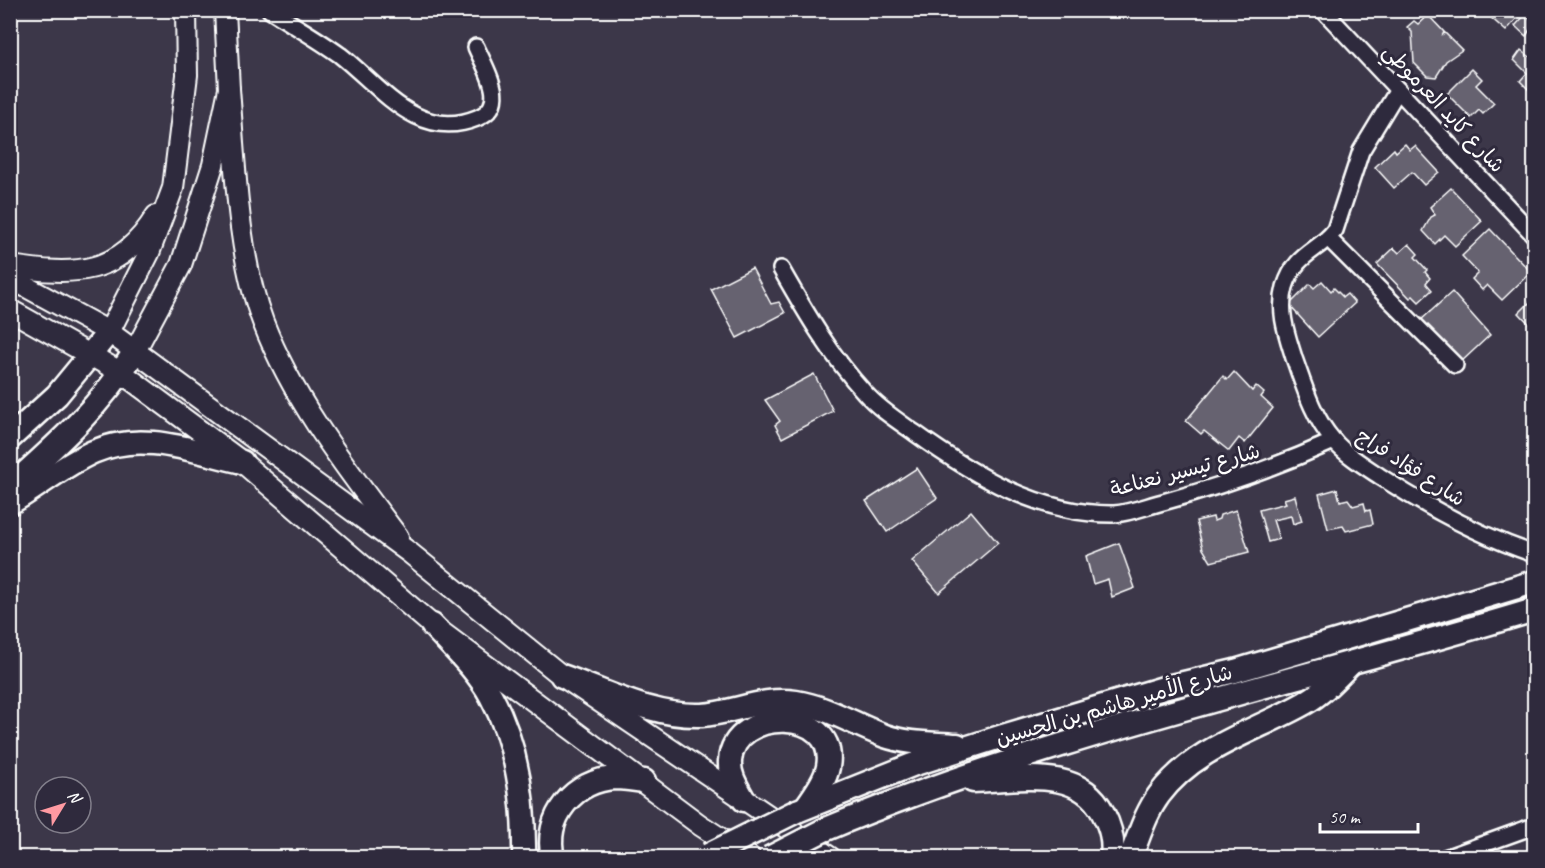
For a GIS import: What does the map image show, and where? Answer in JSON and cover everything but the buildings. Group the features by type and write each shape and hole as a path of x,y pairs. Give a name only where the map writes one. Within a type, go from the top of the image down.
{"highway":[{"path":"10,438 57,394 109,332"},
{"path":"10,487 62,441 122,373 135,351"},
{"path":"10,504 91,452 120,443 162,443 242,462"},
{"name":"شارع الأمير هاشم بن الحسين","path":"706,856 801,809 912,765 1167,687 1235,671 1530,581"},
{"name":"شارع الأمير هاشم بن الحسين","path":"769,858 824,830 944,782 1162,714 1350,664 1534,610"},
{"path":"432,625 490,695 503,723 518,779 524,858"},
{"path":"1130,858 1152,806 1178,774 1224,741 1306,703 1330,685 1350,664"},
{"path":"562,676 665,712 705,715 759,702 796,702 833,712 902,741 970,746"},
{"path":"744,800 731,774 731,754 734,747 743,735 758,726 769,722 788,721 811,727 820,735 829,756 825,777 801,809"},
{"path":"553,858 550,836 552,824 570,797 603,780 617,778 644,781"},
{"path":"944,782 1036,778 1074,784 1089,794 1104,814 1113,837 1112,858"}],"main road":[{"path":"109,332 149,253 173,188 187,75 186,10"},
{"path":"225,10 239,206 253,290 263,321 286,373 322,434 410,553"},
{"path":"135,351 181,265 213,165 229,88"},
{"path":"10,266 43,271 86,271 112,262 124,254 147,231 173,188"},
{"path":"10,278 109,332 410,553 562,676 831,858"},
{"path":"10,310 122,373 242,462 325,530 432,625 644,781 699,825 752,858"}],"street":[{"path":"270,10 340,55 400,107 432,124 453,125 469,122 484,116 493,105 494,88 476,47"},
{"name":"شارع كايد العرموطي","path":"1323,10 1534,235"},
{"name":"شارع فؤاد فراج","path":"1398,90 1361,151 1339,219 1328,238 1304,254 1295,266 1285,288 1282,315 1311,404 1334,441 1358,462 1447,517 1529,552"},
{"path":"1328,238 1455,365"},
{"name":"شارع تيسير نعناعة","path":"781,269 824,341 866,394 943,454 988,480 1028,498 1086,513 1117,514 1210,489 1269,470 1334,441"},
{"path":"1529,552 1534,563"},
{"path":"1445,858 1534,826"}]}
